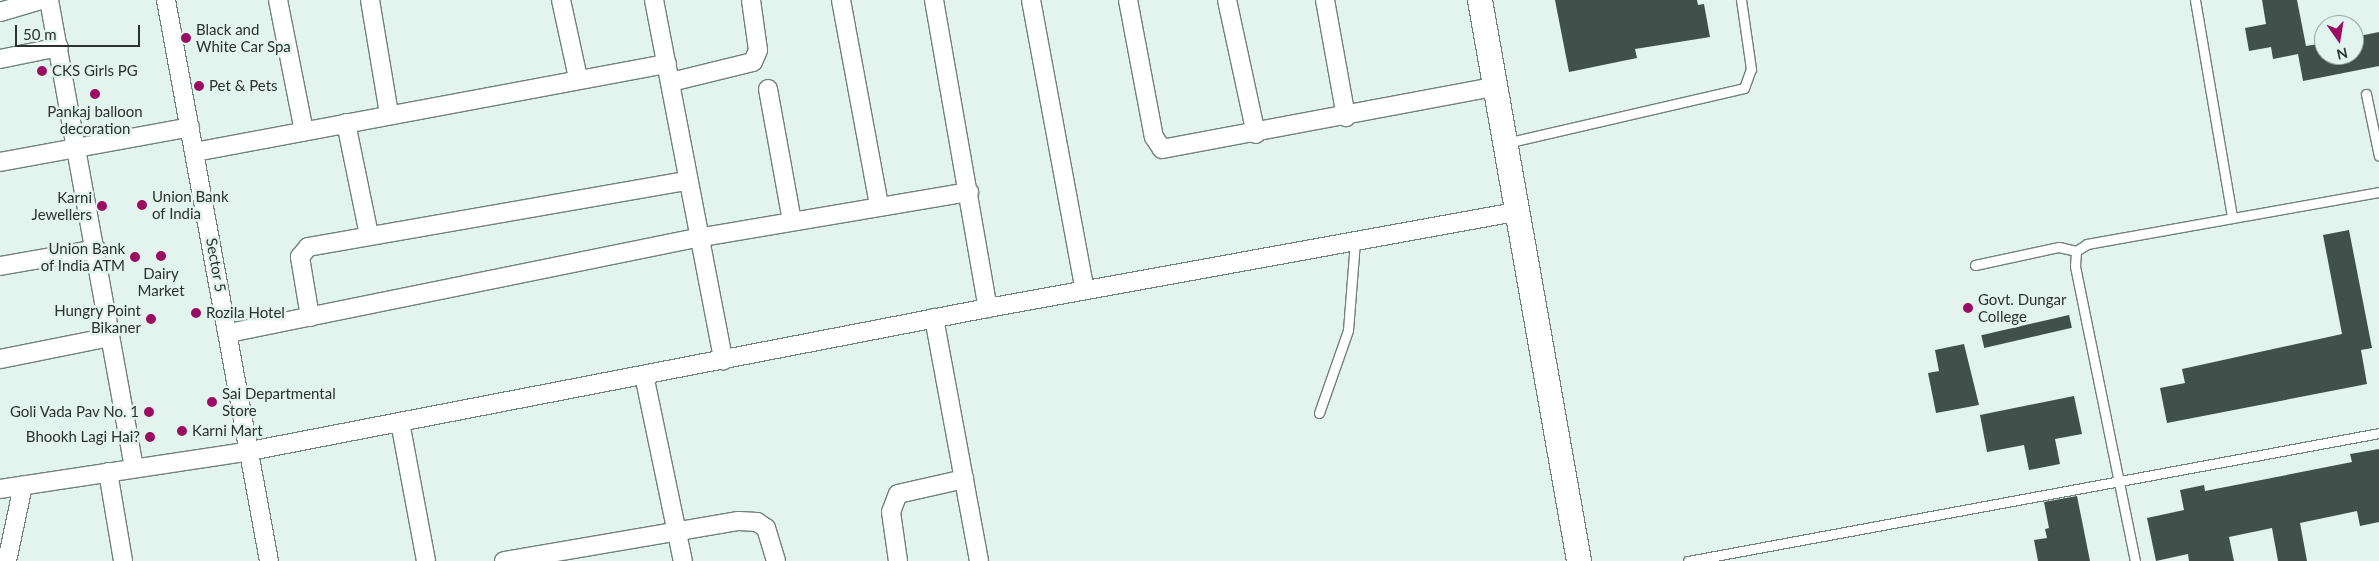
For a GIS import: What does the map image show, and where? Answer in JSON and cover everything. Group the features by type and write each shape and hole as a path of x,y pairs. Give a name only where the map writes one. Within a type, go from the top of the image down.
{"street":[{"path":"0,12 41,0"},
{"path":"49,0 97,249 110,337 134,467"},
{"name":"Sector 5","path":"166,0 229,333 269,561"},
{"path":"278,0 304,131"},
{"path":"370,0 390,114"},
{"path":"561,0 578,78"},
{"path":"654,0 697,238 723,360"},
{"path":"670,82 754,62 758,50 751,0"},
{"path":"841,0 879,205"},
{"path":"934,0 988,308"},
{"path":"1031,0 1085,290"},
{"path":"1128,0 1157,144 1170,150 1494,87"},
{"path":"1227,0 1256,134"},
{"path":"1325,0 1346,117"},
{"path":"1480,0 1515,212 1579,561"},
{"path":"0,59 59,47"},
{"path":"195,152 578,78 667,64"},
{"path":"768,89 792,221"},
{"path":"346,123 369,235"},
{"path":"0,162 76,146 190,127"},
{"path":"310,317 300,257 303,252 316,244 686,180"},
{"path":"229,333 697,238 879,205 969,192"},
{"path":"0,490 134,467 250,451 934,318 1515,212"},
{"path":"0,266 97,249"},
{"path":"934,318 979,561"},
{"path":"0,359 110,337"},
{"path":"644,375 683,561"},
{"path":"400,422 426,561"},
{"path":"108,472 123,561"},
{"path":"898,561 891,512 898,494 964,479"},
{"path":"7,561 24,486"},
{"path":"504,561 677,529 757,522 770,534 776,561"}],"lane":[{"path":"1505,143 1744,88 1751,69 1741,0"},
{"path":"2195,0 2232,217"},
{"path":"2366,94 2379,156"},
{"path":"1975,265 2059,247 2076,251 2087,244 2379,192"},
{"path":"1319,413 1348,330 1355,241"},
{"path":"2076,251 2075,266 2117,482 2135,561"},
{"path":"1688,561 2379,433"}],"building":[{"path":"1555,0 1697,0 1698,5 1704,4 1710,37 1635,49 1637,58 1569,72"},
{"path":"2262,0 2297,0 2306,46 2314,45 2314,65 2364,65 2364,35 2379,32 2379,66 2303,81 2298,54 2273,59 2271,47 2249,51 2245,28 2266,24"},
{"path":"2349,230 2372,348 2361,350 2367,384 2167,423 2160,388 2185,383 2182,369 2342,334 2323,235"},
{"path":"2069,315 2072,328 1984,348 1981,335"},
{"path":"1964,344 1979,405 1936,413 1928,373 1939,371 1935,350"},
{"path":"2074,396 2082,434 2055,439 2060,464 2029,470 2024,445 1987,452 1980,415"},
{"path":"2379,449 2379,522 2360,526 2357,511 2300,523 2307,561 2278,561 2272,528 2229,537 2234,561 2189,561 2188,554 2156,561 2147,518 2184,510 2180,490 2204,485 2205,491 2352,462 2350,454"},
{"path":"2077,496 2090,561 2038,561 2034,540 2047,538 2045,529 2049,528 2044,502"}],"place":[{"name":"Black and White Car Spa","path":"186,38"},
{"name":"CKS Girls PG","path":"42,71"},
{"name":"Pet & Pets","path":"199,86"},
{"name":"Pankaj balloon decoration","path":"95,94"},
{"name":"Union Bank of India","path":"142,205"},
{"name":"Karni Jewellers","path":"102,206"},
{"name":"Dairy Market","path":"161,256"},
{"name":"Union Bank of India ATM","path":"135,257"},
{"name":"Govt. Dungar College","path":"1968,308"},
{"name":"Rozila Hotel","path":"196,313"},
{"name":"Hungry Point Bikaner","path":"151,319"},
{"name":"Sai Departmental Store","path":"212,402"},
{"name":"Goli Vada Pav No. 1","path":"149,412"},
{"name":"Karni Mart","path":"182,431"},
{"name":"Bhookh Lagi Hai?","path":"150,437"}]}
